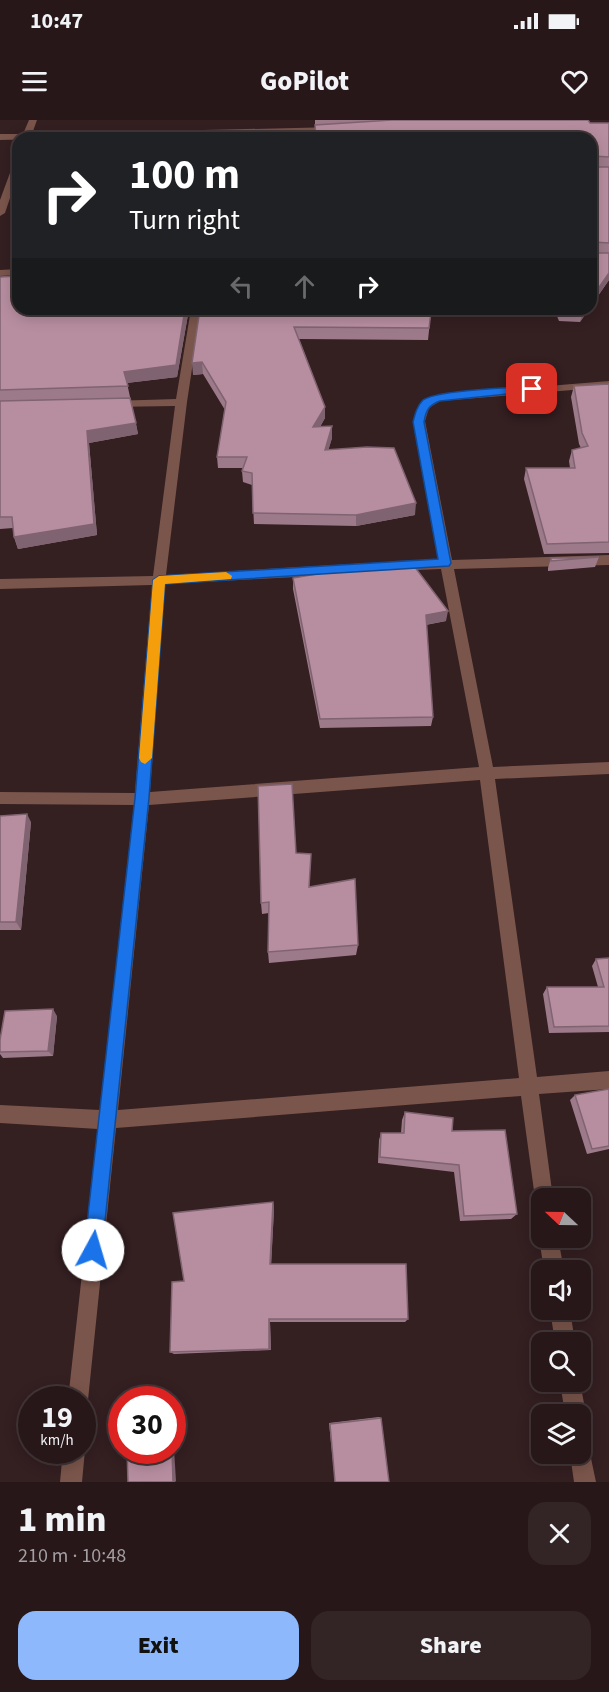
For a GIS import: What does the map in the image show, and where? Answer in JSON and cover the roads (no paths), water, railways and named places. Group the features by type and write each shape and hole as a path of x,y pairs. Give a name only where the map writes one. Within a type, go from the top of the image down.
{"street":[{"path":"282,132 348,129"},
{"path":"0,213 12,179"},
{"path":"80,1386 142,798 159,580 181,402 195,315"},
{"path":"543,1188 487,773 418,422 422,409 428,402 451,396 609,384"},
{"path":"102,404 181,402"},
{"path":"0,584 159,580 445,563 609,560"},
{"path":"0,798 142,798 487,773 609,768"},
{"path":"0,1114 108,1120 609,1080"},
{"path":"71,1482 73,1464"},
{"path":"582,1464 585,1482"}]}
